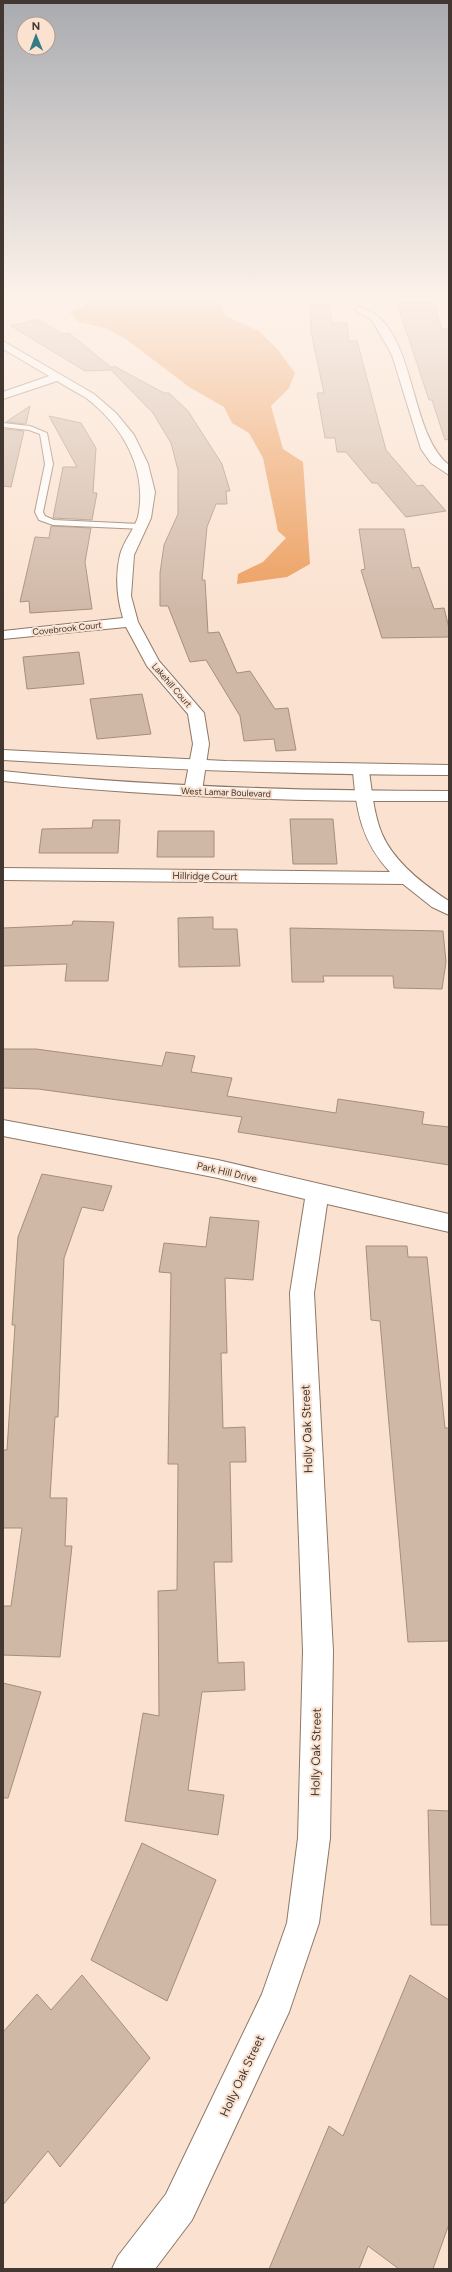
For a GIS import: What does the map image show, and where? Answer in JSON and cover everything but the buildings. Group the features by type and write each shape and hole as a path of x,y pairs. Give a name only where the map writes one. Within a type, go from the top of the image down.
{"street":[{"name":"Lakehill Court","path":"96,401 112,416 130,438 142,464 148,492 144,518 127,555 124,596 131,622 152,663 196,713 201,744 193,791"},
{"path":"411,401 427,449 435,460 449,471"},
{"name":"Covebrook Court","path":"3,635 131,622"},
{"path":"3,755 197,766 361,771 449,770"},
{"path":"361,771 364,796 374,834 386,856 408,878 449,909"},
{"name":"West Lamar Boulevard","path":"3,776 193,791 364,796 449,796"},
{"name":"Hillridge Court","path":"3,874 408,878"},
{"name":"Park Hill Drive","path":"3,1128 218,1169 317,1194 449,1223"},
{"name":"Holly Oak Street","path":"131,2269 179,2207 277,2000 303,1923 314,1838 318,1651 302,1293 317,1194"}],"lane":[{"path":"3,425 30,428 43,433 50,452 49,472 39,512 42,518 53,522 140,527"}],"shaded area":[{"path":"214,401 276,401 271,406 283,449 303,462 310,564 287,577 237,584 238,574 263,562 286,538 278,531 263,458 249,433 232,423 224,407"}]}
